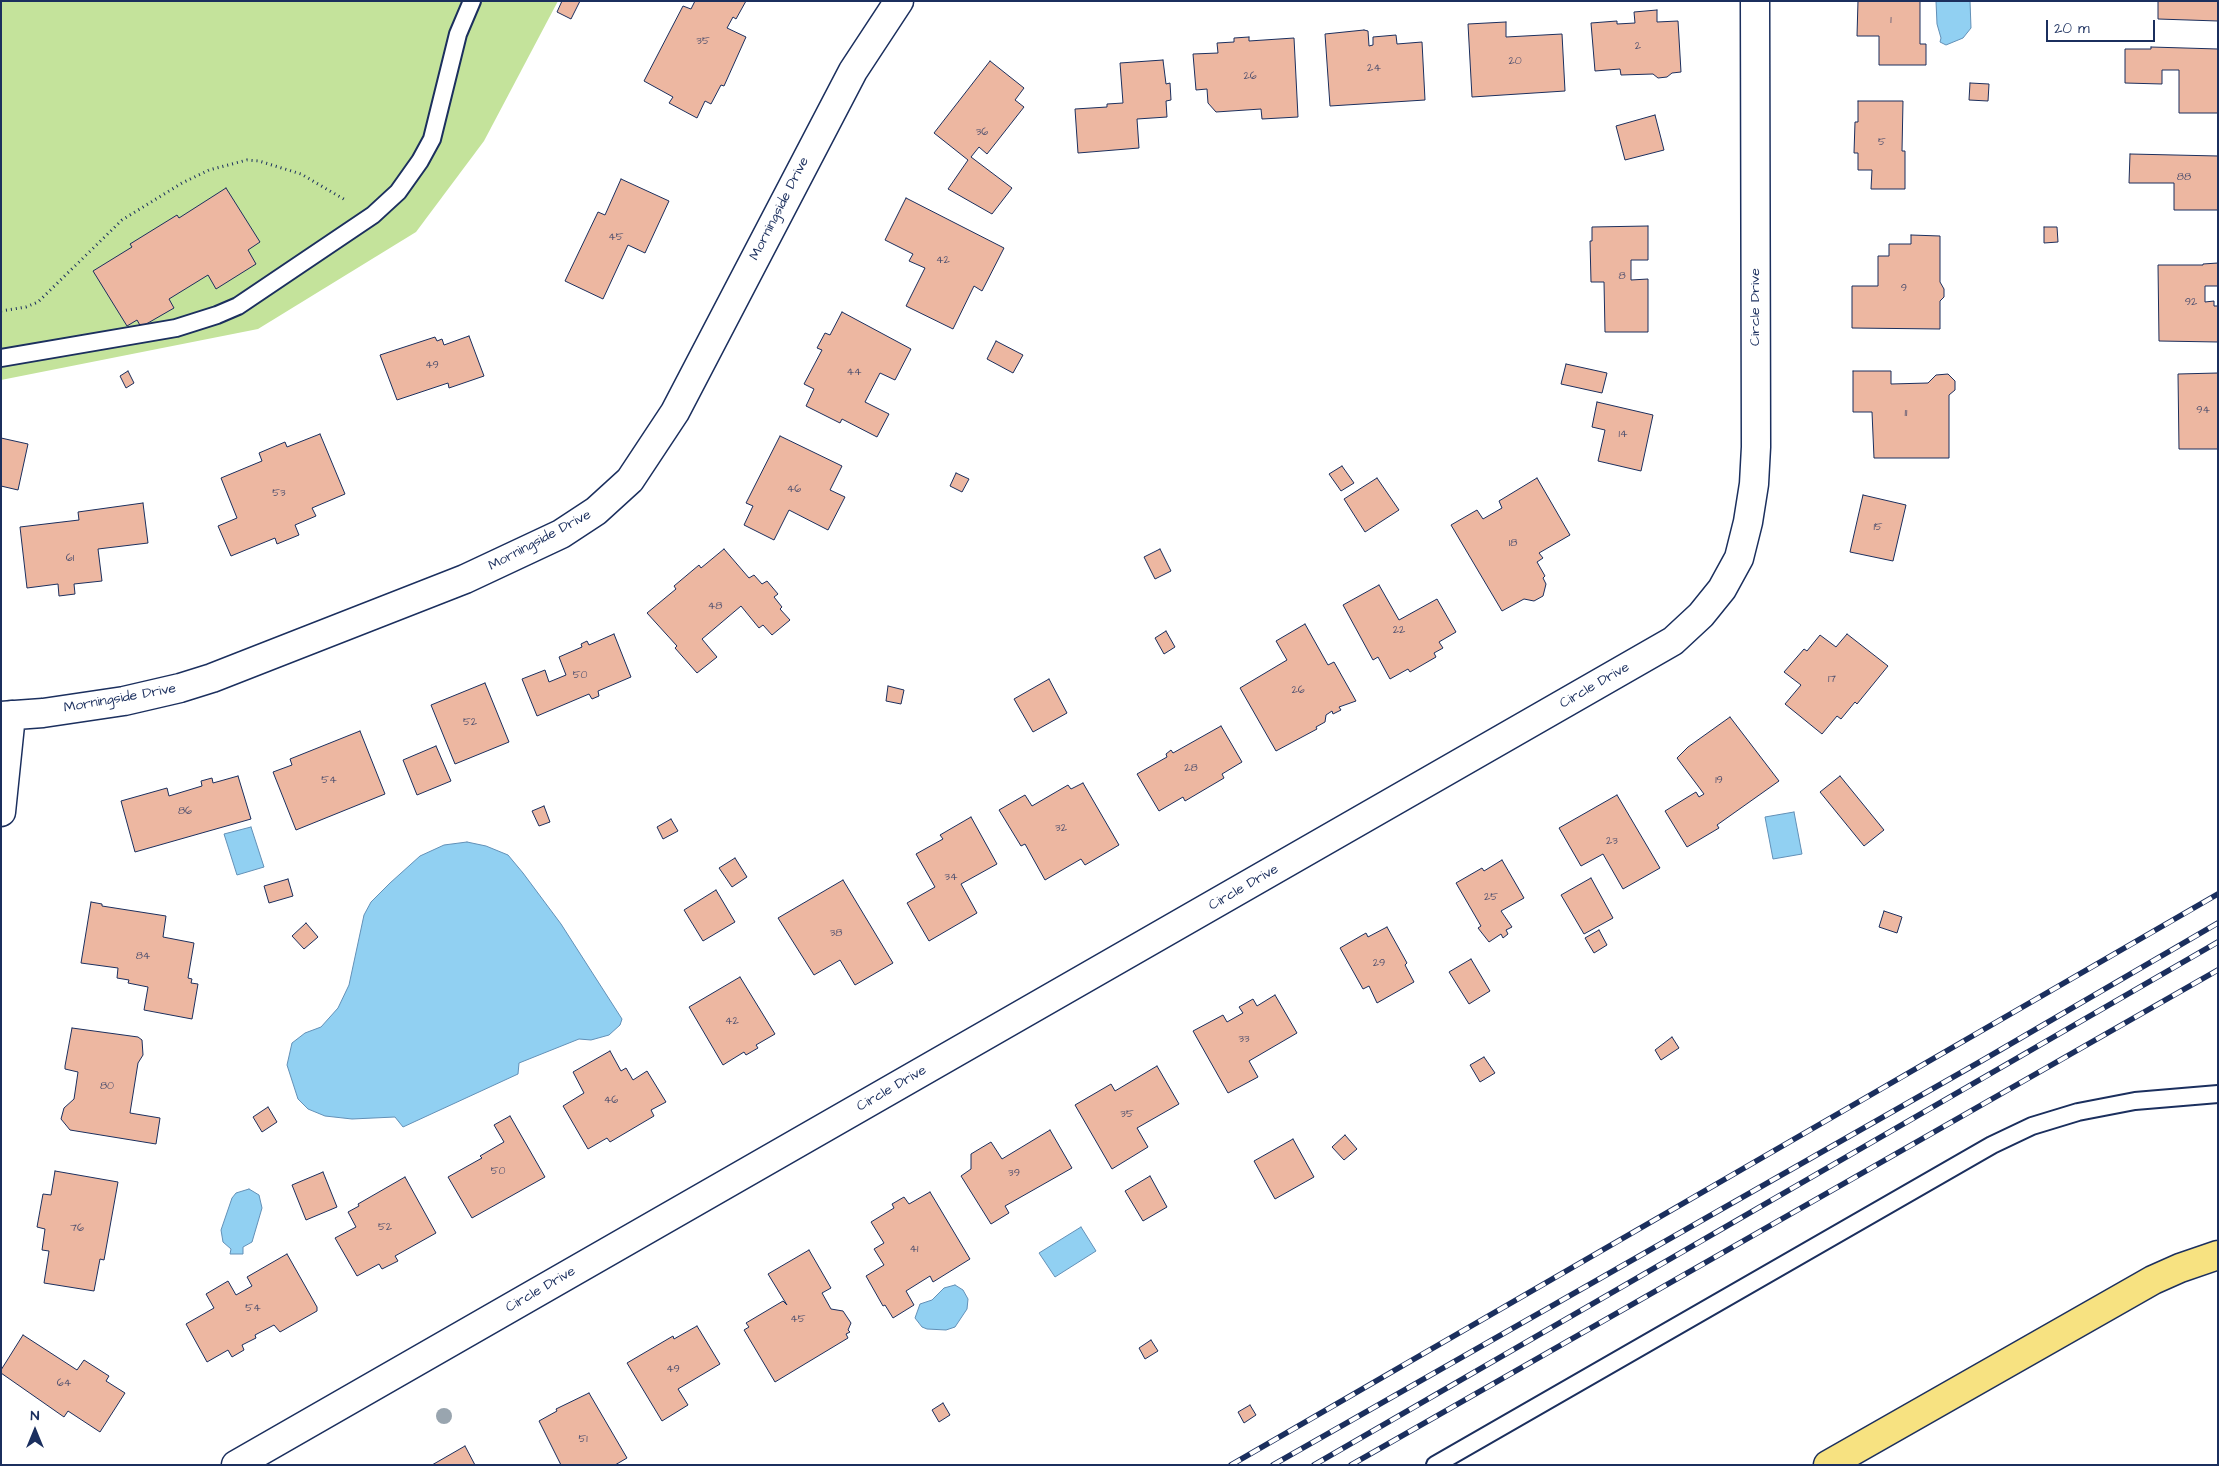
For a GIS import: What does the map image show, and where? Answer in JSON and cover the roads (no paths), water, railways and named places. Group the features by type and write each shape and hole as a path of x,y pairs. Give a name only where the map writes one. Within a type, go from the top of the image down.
{"highway":[{"path":"1828,1465 2153,1280 2180,1268 2218,1255"}],"street":[{"name":"Morningside Drive","path":"6,715 75,708 150,696 212,678 465,579 561,534 596,511 630,480 671,419 853,71 899,1"},
{"name":"Circle Drive","path":"236,1465 1673,642 1701,615 1722,589 1739,558 1748,522 1754,484 1756,447 1755,1"},
{"path":"1,812 6,715"}],"lane":[{"path":"1,358 176,328 216,315 238,306 373,215 398,192 420,161 432,139 458,34 472,1"},
{"path":"1435,1465 1992,1145 2032,1126 2078,1112 2135,1101 2218,1094"}],"water":[{"path":"1936,1 1970,1 1971,28 1963,38 1946,45 1940,42"},
{"path":"1794,812 1802,854 1773,859 1765,817"},
{"path":"251,827 264,867 237,875 224,834"},
{"path":"467,842 486,846 508,855 561,924 622,1019 620,1025 609,1035 591,1040 579,1039 519,1063 518,1074 403,1127 395,1117 352,1119 325,1116 308,1109 298,1099 287,1065 292,1043 305,1033 321,1027 338,1008 349,985 364,915 371,902 420,856 444,845"},
{"path":"249,1189 259,1195 262,1208 252,1242 243,1247 243,1254 230,1254 231,1249 223,1242 221,1230 232,1198 236,1193"},
{"path":"1081,1227 1096,1251 1055,1277 1039,1253"},
{"path":"955,1285 963,1290 968,1299 967,1309 955,1327 946,1330 922,1327 915,1318 920,1304 932,1300 944,1288"}],"railway":[{"path":"1231,1465 2218,894"},
{"path":"1273,1465 1983,1060 2218,923"},
{"path":"1314,1465 2218,942"},
{"path":"1351,1465 2218,970"}]}
